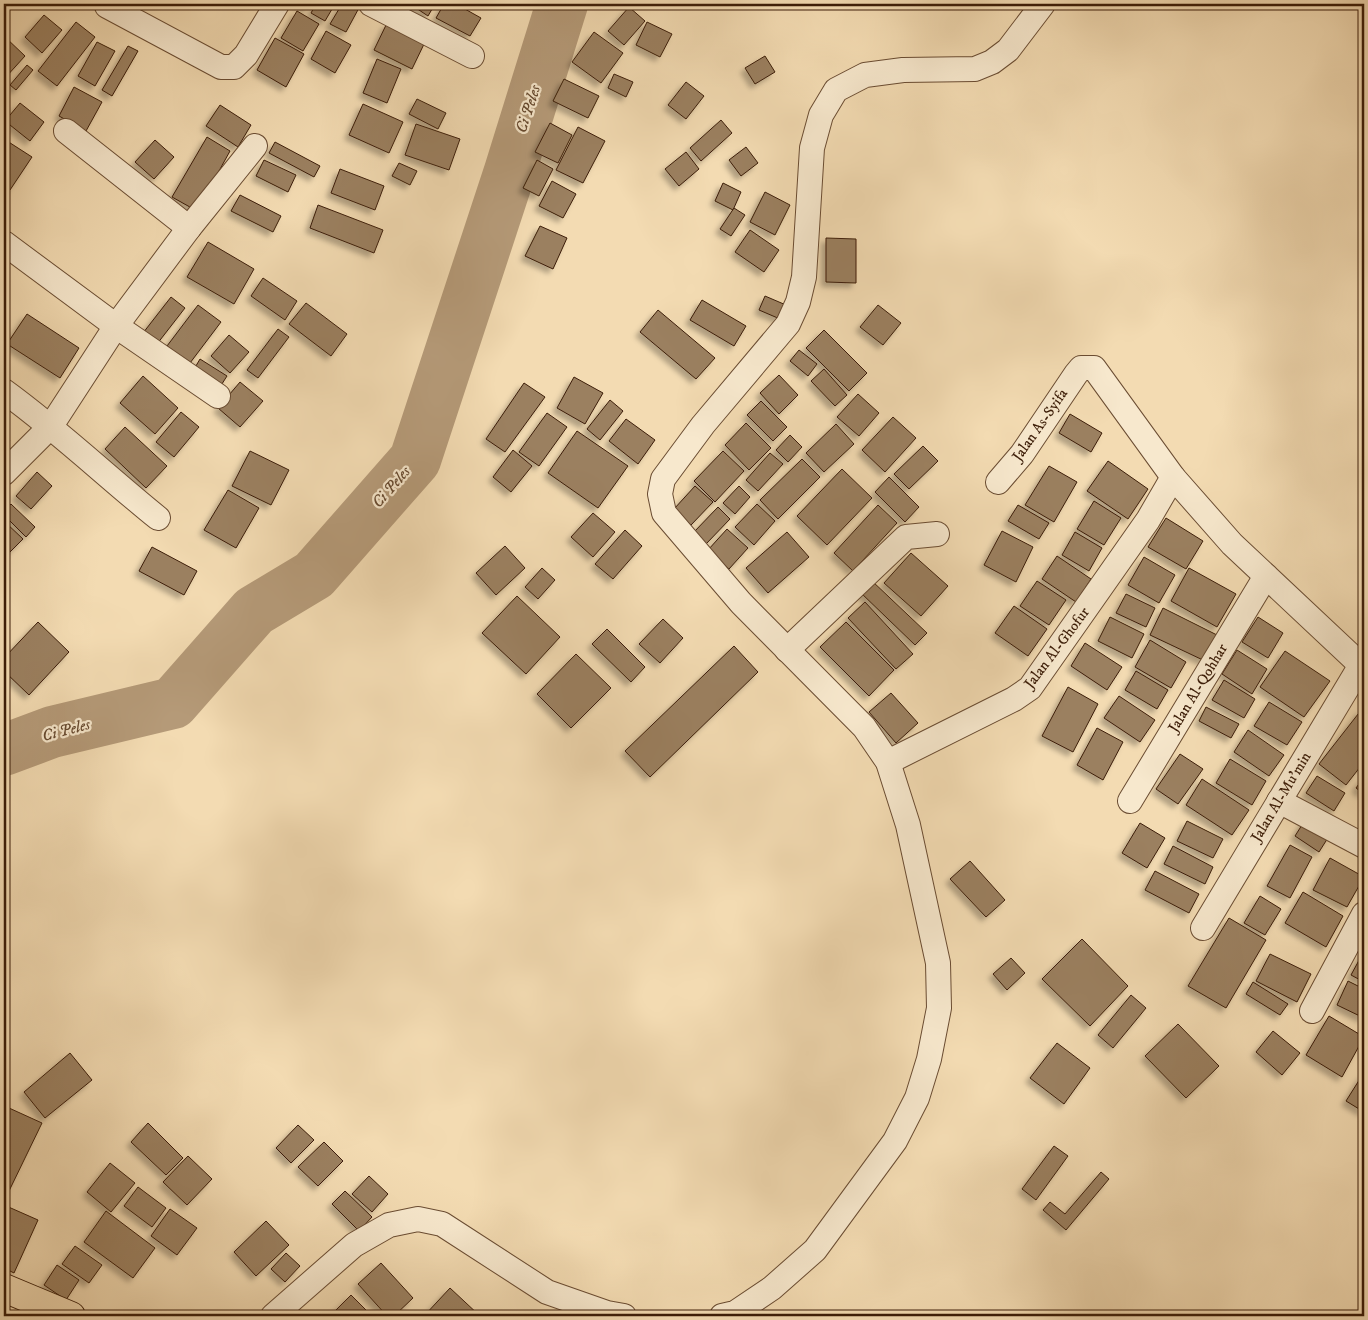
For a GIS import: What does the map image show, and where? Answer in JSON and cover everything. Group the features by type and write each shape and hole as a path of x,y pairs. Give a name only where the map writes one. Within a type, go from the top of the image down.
{"highway":[{"path":"4,1288 71,1316"}],"street":[{"path":"107,6 221,66 234,67 246,56 277,4"},
{"path":"370,4 472,56"},
{"path":"722,1316 735,1313 772,1288 815,1250 895,1141 917,1098 929,1059 939,1008 938,963 908,824 888,762 864,727 741,603 664,513 660,494 663,479 703,425 788,324 798,302 804,277 812,148 821,115 836,90 865,75 903,70 975,70 992,62 1008,50 1043,4"},
{"path":"66,131 188,228"},
{"path":"4,473 51,426 116,326 188,228 255,146"},
{"path":"4,243 116,326 218,396"},
{"name":"Jalan As-Syifa","path":"998,482 1022,454 1082,368 1094,368 1173,477"},
{"path":"4,391 51,426 104,474 158,518"},
{"path":"1173,477 1232,544 1363,667"},
{"name":"Jalan Al-Ghofur","path":"888,762 1014,699 1030,688 1148,520 1173,477"},
{"path":"787,650 885,554 906,537 937,534"},
{"name":"Jalan Al-Qohhar","path":"1130,801 1266,576"},
{"name":"Jalan Al-Mu'min","path":"1203,928 1278,801 1363,667"},
{"path":"1278,801 1364,846"},
{"path":"1312,1011 1364,914"},
{"path":"273,1316 354,1244 389,1225 418,1219 442,1224 548,1292 607,1313 624,1316"}],"building":[{"path":"299,4 310,4 307,9"},
{"path":"316,4 335,4 325,21 311,13"},
{"path":"342,4 360,6 346,32 330,24"},
{"path":"410,4 435,4 428,16"},
{"path":"444,4 456,4 481,18 470,36 436,18"},
{"path":"629,7 645,21 624,45 608,31"},
{"path":"297,11 319,24 303,51 281,38"},
{"path":"44,15 62,30 42,53 25,37"},
{"path":"76,22 95,37 57,86 38,71"},
{"path":"647,22 672,34 660,57 636,45"},
{"path":"387,23 425,42 412,69 374,50"},
{"path":"326,31 351,45 335,73 311,59"},
{"path":"594,32 623,53 601,83 572,62"},
{"path":"4,36 25,56 5,78 4,77"},
{"path":"275,38 304,54 286,87 257,70"},
{"path":"97,42 115,51 95,86 78,76"},
{"path":"128,46 138,51 112,96 102,90"},
{"path":"765,56 775,72 755,84 745,68"},
{"path":"377,59 401,69 387,103 363,93"},
{"path":"27,65 33,70 16,90 10,85"},
{"path":"614,74 633,82 626,97 608,88"},
{"path":"564,79 599,96 588,118 553,101"},
{"path":"686,82 704,96 686,119 668,105"},
{"path":"74,87 102,102 86,131 59,116"},
{"path":"417,99 446,113 438,129 409,114"},
{"path":"20,103 44,122 30,141 5,121"},
{"path":"363,104 403,122 389,153 349,135"},
{"path":"220,105 251,125 238,147 206,126"},
{"path":"721,120 732,133 701,161 690,148"},
{"path":"550,123 572,135 558,163 535,152"},
{"path":"416,124 460,139 449,170 405,155"},
{"path":"578,127 605,141 583,183 556,170"},
{"path":"207,137 230,151 197,211 172,197"},
{"path":"4,139 32,157 10,190 4,186"},
{"path":"155,140 174,157 154,179 135,162"},
{"path":"275,142 320,166 314,177 269,153"},
{"path":"746,147 758,163 741,176 729,160"},
{"path":"686,152 699,169 679,186 665,169"},
{"path":"264,160 296,175 288,192 256,176"},
{"path":"537,160 553,169 539,196 523,188"},
{"path":"399,163 417,171 410,185 392,176"},
{"path":"340,169 384,186 375,210 331,193"},
{"path":"552,181 576,194 563,218 539,206"},
{"path":"723,183 741,192 733,210 715,201"},
{"path":"765,192 790,205 775,235 750,222"},
{"path":"240,195 281,216 273,232 231,211"},
{"path":"318,205 383,230 374,253 310,228"},
{"path":"734,208 745,215 731,236 720,229"},
{"path":"540,226 567,238 553,269 525,256"},
{"path":"750,230 779,250 764,272 735,252"},
{"path":"826,238 856,239 856,283 826,282"},
{"path":"208,242 254,269 234,304 187,277"},
{"path":"263,278 297,301 285,320 251,296"},
{"path":"765,296 786,305 780,319 759,310"},
{"path":"171,297 185,308 157,344 143,333"},
{"path":"702,300 746,326 734,346 690,320"},
{"path":"306,303 347,334 331,356 289,324"},
{"path":"198,305 221,322 190,363 167,346"},
{"path":"878,305 901,323 883,345 860,327"},
{"path":"658,310 715,358 696,379 640,332"},
{"path":"27,314 79,348 60,378 7,344"},
{"path":"278,329 289,337 258,378 247,370"},
{"path":"824,330 867,373 849,391 806,348"},
{"path":"229,335 249,352 230,373 211,356"},
{"path":"799,350 817,364 808,376 790,361"},
{"path":"200,359 227,376 220,387 193,371"},
{"path":"824,369 847,395 835,406 811,381"},
{"path":"779,375 798,395 779,414 760,393"},
{"path":"143,376 178,408 155,434 120,403"},
{"path":"574,377 603,393 585,424 557,408"},
{"path":"240,382 263,401 240,427 218,408"},
{"path":"524,383 545,397 505,452 486,439"},
{"path":"858,394 879,413 859,436 837,417"},
{"path":"610,400 623,411 600,440 587,429"},
{"path":"761,401 787,427 773,441 747,415"},
{"path":"181,412 199,427 174,457 156,442"},
{"path":"547,413 567,427 539,466 519,452"},
{"path":"1070,414 1102,433 1091,452 1059,433"},
{"path":"893,417 916,438 885,472 862,450"},
{"path":"626,419 655,440 638,464 609,441"},
{"path":"746,423 771,448 749,470 725,445"},
{"path":"836,424 854,444 824,472 806,453"},
{"path":"125,427 167,466 146,488 105,449"},
{"path":"577,431 628,466 598,508 548,473"},
{"path":"4,434 10,441 4,447"},
{"path":"790,435 802,447 788,462 776,450"},
{"path":"923,446 938,461 909,489 894,474"},
{"path":"513,450 532,466 511,492 493,477"},
{"path":"250,451 289,470 271,505 232,486"},
{"path":"723,451 744,471 715,502 694,481"},
{"path":"770,453 783,464 758,491 746,480"},
{"path":"802,459 820,477 778,519 760,500"},
{"path":"1108,461 1148,489 1128,519 1087,491"},
{"path":"1049,466 1077,482 1054,522 1025,505"},
{"path":"842,469 872,498 827,545 797,516"},
{"path":"37,472 52,486 31,509 16,496"},
{"path":"889,477 919,507 905,522 875,492"},
{"path":"695,486 713,502 691,525 674,509"},
{"path":"739,486 750,497 735,514 723,503"},
{"path":"228,490 259,508 236,548 204,530"},
{"path":"1094,501 1121,518 1104,545 1077,529"},
{"path":"11,504 35,527 26,537 4,515 4,511"},
{"path":"757,504 775,521 754,545 735,527"},
{"path":"878,505 897,523 853,571 834,553"},
{"path":"1018,505 1049,523 1039,539 1008,521"},
{"path":"718,507 730,519 706,544 694,532"},
{"path":"593,513 615,532 593,557 571,537"},
{"path":"1166,518 1203,541 1186,569 1148,547"},
{"path":"4,521 23,539 10,552 4,546"},
{"path":"727,529 748,548 729,569 708,550"},
{"path":"625,530 642,546 613,579 595,564"},
{"path":"1002,531 1033,547 1016,582 984,565"},
{"path":"787,532 809,557 768,593 746,568"},
{"path":"1075,532 1102,548 1089,571 1062,555"},
{"path":"505,546 525,568 496,595 476,573"},
{"path":"152,547 197,571 184,595 139,571"},
{"path":"911,553 948,586 921,616 884,583"},
{"path":"1057,556 1091,579 1076,602 1042,579"},
{"path":"1144,557 1175,575 1159,603 1128,585"},
{"path":"542,568 555,580 538,599 525,587"},
{"path":"1189,568 1236,594 1217,627 1171,601"},
{"path":"871,580 927,633 915,645 860,592"},
{"path":"1037,581 1066,600 1049,625 1020,606"},
{"path":"1126,594 1155,608 1146,627 1116,613"},
{"path":"517,596 560,637 526,674 482,633"},
{"path":"865,602 913,654 896,669 848,618"},
{"path":"1014,606 1047,629 1028,656 995,633"},
{"path":"1163,608 1217,635 1205,661 1150,635"},
{"path":"1110,617 1144,634 1132,658 1098,641"},
{"path":"1258,617 1283,633 1268,658 1242,642"},
{"path":"663,619 683,638 660,663 639,644"},
{"path":"38,622 69,652 29,695 4,671 4,658"},
{"path":"846,622 894,670 869,696 820,647"},
{"path":"607,629 645,667 631,682 592,644"},
{"path":"1150,640 1186,662 1171,688 1135,667"},
{"path":"1085,643 1122,667 1107,690 1071,666"},
{"path":"734,646 758,672 650,777 625,751"},
{"path":"1237,650 1267,669 1252,694 1222,674"},
{"path":"1285,651 1330,681 1304,717 1260,687"},
{"path":"576,654 611,688 571,728 537,694"},
{"path":"1136,671 1168,690 1157,709 1125,690"},
{"path":"1224,680 1255,699 1244,718 1212,700"},
{"path":"1068,687 1098,704 1073,752 1042,736"},
{"path":"891,693 918,723 896,743 869,712"},
{"path":"1119,696 1155,720 1140,742 1104,718"},
{"path":"1269,702 1302,722 1287,745 1254,726"},
{"path":"1206,707 1239,724 1231,738 1199,721"},
{"path":"1362,709 1364,711 1364,762 1346,785 1319,764"},
{"path":"1097,728 1123,742 1103,780 1077,765"},
{"path":"1248,730 1284,755 1269,776 1234,752"},
{"path":"1180,754 1203,769 1178,804 1156,789"},
{"path":"1230,759 1266,781 1252,805 1216,783"},
{"path":"1317,776 1345,793 1334,811 1306,793"},
{"path":"1364,777 1364,794 1356,788"},
{"path":"1202,779 1249,810 1232,835 1186,805"},
{"path":"1307,817 1331,833 1319,852 1295,836"},
{"path":"1187,821 1223,839 1213,858 1177,841"},
{"path":"1140,823 1165,838 1147,868 1122,853"},
{"path":"1290,845 1312,857 1290,898 1267,886"},
{"path":"1173,846 1213,867 1205,884 1164,864"},
{"path":"1330,858 1364,877 1347,907 1313,890"},
{"path":"970,861 1005,900 986,917 950,879"},
{"path":"1155,871 1199,894 1189,913 1145,890"},
{"path":"1303,892 1343,916 1326,947 1285,923"},
{"path":"1260,896 1281,909 1265,935 1244,923"},
{"path":"1229,918 1266,940 1226,1008 1188,986"},
{"path":"1082,939 1128,986 1090,1026 1042,979"},
{"path":"1364,951 1364,982 1351,975"},
{"path":"1270,954 1311,974 1297,1002 1256,981"},
{"path":"1011,958 1025,973 1007,990 993,974"},
{"path":"1348,981 1364,989 1364,1018 1337,1005"},
{"path":"1253,982 1288,1004 1280,1015 1246,994"},
{"path":"1131,995 1146,1008 1113,1048 1098,1035"},
{"path":"1329,1016 1364,1037 1342,1077 1306,1055"},
{"path":"1178,1024 1219,1066 1186,1098 1145,1056"},
{"path":"1273,1031 1300,1053 1282,1075 1256,1052"},
{"path":"1057,1043 1090,1068 1064,1104 1030,1078"},
{"path":"70,1053 92,1080 45,1118 24,1092"},
{"path":"1364,1074 1364,1112 1346,1101"},
{"path":"9,1108 42,1123 9,1191 4,1188 4,1119"},
{"path":"148,1123 183,1158 166,1175 131,1142"},
{"path":"298,1125 314,1140 291,1163 276,1148"},
{"path":"324,1142 343,1161 318,1186 298,1167"},
{"path":"1054,1146 1068,1156 1036,1200 1022,1189"},
{"path":"188,1156 212,1179 187,1205 163,1182"},
{"path":"110,1163 135,1183 111,1212 87,1192"},
{"path":"1101,1172 1109,1179 1066,1230 1043,1210 1050,1202 1065,1214"},
{"path":"369,1176 388,1194 372,1212 352,1194"},
{"path":"138,1187 166,1208 152,1227 124,1206"},
{"path":"345,1191 372,1217 359,1231 332,1204"},
{"path":"4,1205 38,1220 14,1273 4,1268"},
{"path":"170,1209 197,1228 177,1255 151,1236"},
{"path":"106,1211 155,1248 133,1278 84,1242"},
{"path":"266,1221 289,1245 256,1276 234,1252"},
{"path":"75,1246 102,1265 89,1283 62,1264"},
{"path":"286,1253 300,1266 285,1282 271,1269"},
{"path":"381,1263 413,1298 394,1316 387,1316 358,1284"},
{"path":"57,1265 79,1280 66,1300 44,1285"},
{"path":"450,1288 480,1316 424,1316"},
{"path":"351,1295 372,1316 338,1316 334,1312"},
{"path":"313,1311 318,1316 307,1316"}],"waterway":[{"name":"Ci Peles","path":"4,750 52,732 173,703 254,611 314,575 415,460 510,171 562,4"}]}
